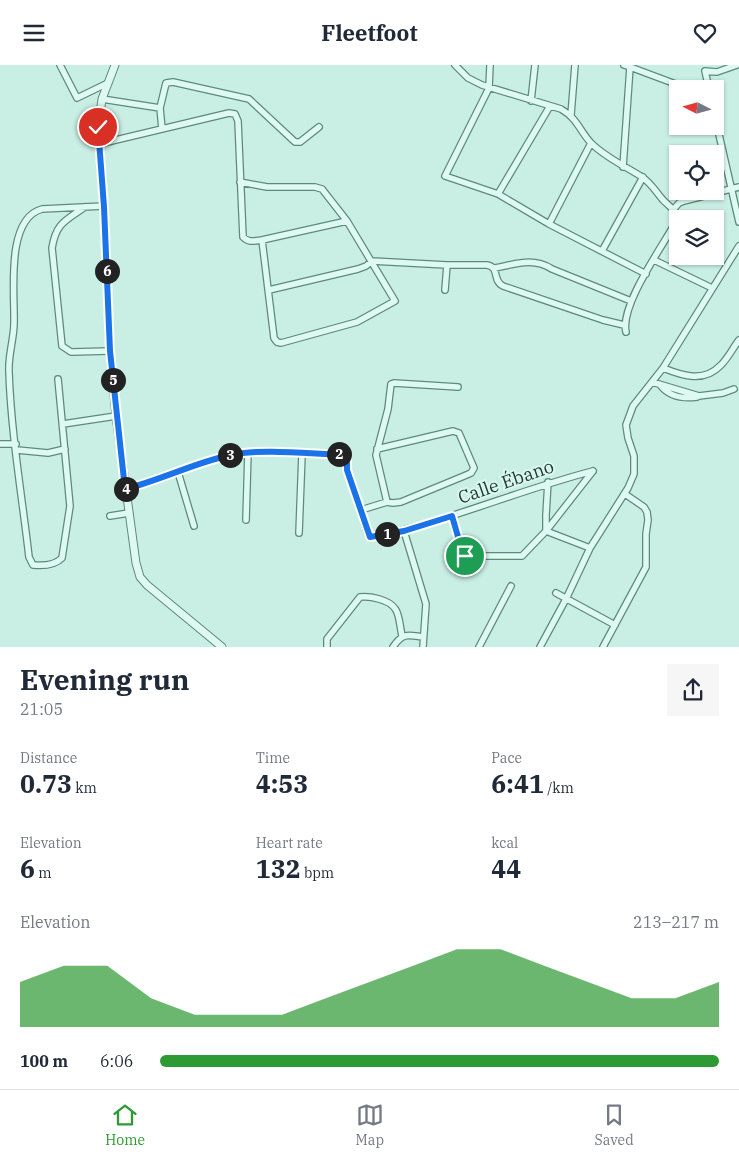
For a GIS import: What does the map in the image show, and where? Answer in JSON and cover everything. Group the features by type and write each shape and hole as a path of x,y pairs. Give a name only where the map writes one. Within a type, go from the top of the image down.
{"street":[{"path":"60,65 77,98 108,83"},
{"path":"116,65 102,99 98,127 104,207 110,351 116,416 125,489 140,577 147,585 222,647"},
{"path":"455,65 468,78 489,88 561,109 571,115 591,143 623,167 654,186 662,199 673,210 679,203 684,201 739,187"},
{"path":"490,65 489,88 445,176 498,194 549,224 646,274"},
{"path":"530,101 535,65"},
{"path":"571,115 575,65"},
{"path":"707,80 705,71 718,72 737,65"},
{"path":"623,167 627,66 669,82"},
{"path":"162,129 160,108 166,83 173,81 249,99 295,142 300,142 319,127"},
{"path":"102,99 160,108"},
{"path":"498,194 550,106"},
{"path":"99,144 229,113 235,114 238,121 243,237 246,241 262,240 348,221"},
{"path":"719,135 739,222"},
{"path":"549,224 591,143"},
{"path":"602,251 642,177"},
{"path":"240,183 267,187 315,187 322,189 348,221 395,301 357,322 281,343 277,342 274,338 262,240"},
{"path":"85,207 61,224 54,233 52,248 62,346 71,352 110,351"},
{"path":"58,379 70,506 62,558 59,561 38,566 33,565 29,557 16,447 9,363 14,329 13,271 21,231 28,217 35,211 42,209 104,207"},
{"path":"626,332 624,325 631,301 669,234"},
{"path":"540,647 566,599 590,548 625,494 634,473 634,456 626,425 633,406 663,368 739,246"},
{"path":"654,260 712,288"},
{"path":"269,290 358,269 372,261 487,265 494,268 534,261 543,263 552,269 631,301"},
{"path":"445,290 447,265"},
{"path":"494,268 497,280 503,286 603,320 624,325"},
{"path":"663,368 683,377 710,373 721,366 739,339"},
{"path":"652,382 698,396 723,393 734,389"},
{"path":"387,502 376,455 388,409 390,388 394,383 458,387"},
{"path":"63,424 116,416"},
{"path":"125,489 229,455 248,452 347,456 347,470 361,510 387,502 401,502 473,471 473,463 456,431 449,431 377,449"},
{"path":"0,444 48,453 65,449"},
{"path":"246,520 248,452"},
{"path":"299,533 302,454"},
{"name":"Calle Ébano","path":"361,510 370,537 404,531 548,482 593,471 546,531"},
{"path":"178,472 194,526"},
{"path":"452,516 465,556 522,556 546,531 548,482"},
{"path":"604,647 646,567 647,512 644,507 625,494"},
{"path":"110,516 129,513"},
{"path":"404,531 426,603 423,647"},
{"path":"546,531 590,548"},
{"path":"479,647 511,586"},
{"path":"556,593 615,625"},
{"path":"327,647 327,639 360,597 366,596 390,602 394,607 402,636"},
{"path":"393,647 402,636 423,637"}],"route":[{"path":"98,127 104,207 110,351 125,489 229,455 248,452 344,455 348,459 347,470 370,537 404,531 452,516 465,556"}]}
